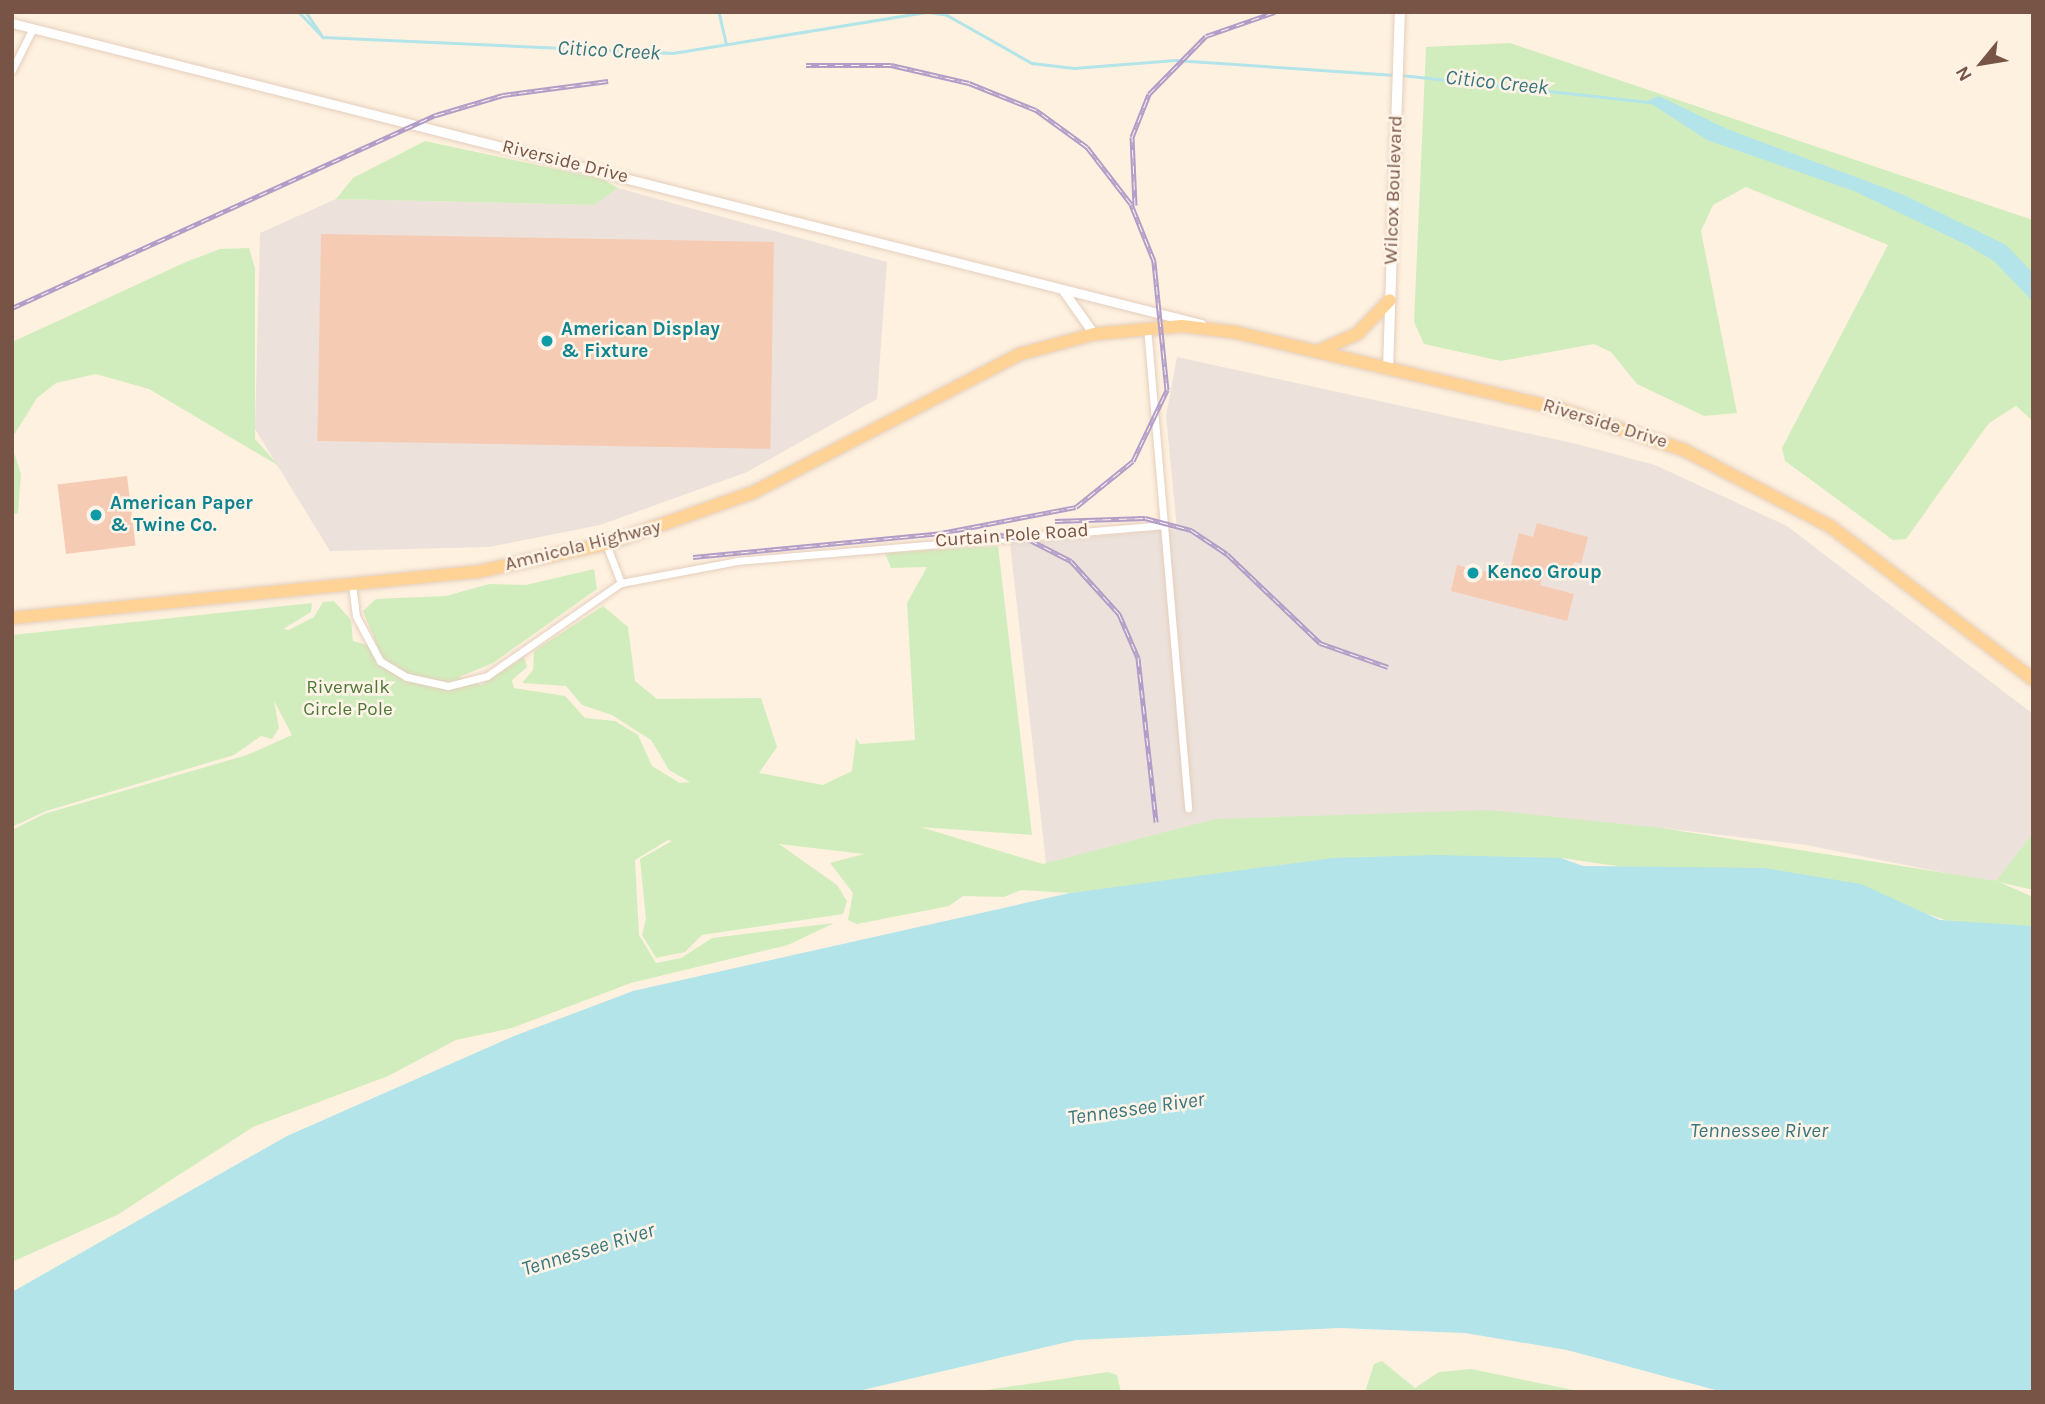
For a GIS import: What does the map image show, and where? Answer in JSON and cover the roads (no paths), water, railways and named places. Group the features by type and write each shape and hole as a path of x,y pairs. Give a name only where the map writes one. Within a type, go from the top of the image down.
{"main road":[{"name":"Wilcox Boulevard","path":"1388,369 1400,18"},
{"path":"1317,352 1357,334 1390,300"},
{"name":"Riverside Drive","path":"1114,331 1147,327 1219,330 1591,417 1734,472 1849,540 2033,679"},
{"name":"Amnicola Highway","path":"12,618 476,572 606,544 752,493 1003,361 1094,334 1114,331"}],"street":[{"name":"Riverside Drive","path":"12,23 1058,286 1219,330"},
{"path":"12,70 33,28"},
{"path":"1058,286 1077,303 1094,334"},
{"path":"1147,327 1188,808"},
{"name":"Curtain Pole Road","path":"621,583 737,561 1164,525"},
{"path":"352,584 356,616 380,661 407,677 448,686 487,676 621,583 606,544"}],"water":[{"path":"1659,96 1727,129 1904,195 2006,245 2033,273 2033,302 1994,261 1967,245 1854,191 1707,140 1647,101"},
{"name":"Tennessee River","path":"1437,855 1561,858 1583,866 1765,868 1861,884 1940,920 2033,926 2033,1392 1723,1392 1567,1350 1465,1333 1339,1328 1076,1340 854,1392 12,1392 12,1292 287,1136 514,1036 633,991 1070,893 1333,858"}],"waterway":[{"name":"Citico Creek","path":"299,12 323,37 673,53 926,12"},
{"name":"Citico Creek","path":"306,12 321,34"},
{"path":"719,12 726,43"},
{"name":"Citico Creek","path":"929,12 947,15 1032,63 1074,68 1175,60 1394,75"},
{"name":"Citico Creek","path":"1401,75 1651,102"}],"railway":[{"path":"1135,205 1132,137 1149,94 1206,36 1275,12"},
{"path":"693,557 941,533 1076,507 1133,461 1167,390 1154,261 1131,204 1087,147 1036,110 969,83 891,65 806,65"},
{"path":"12,308 436,115 503,95 608,81"},
{"path":"1055,521 1145,518 1191,530 1227,554 1320,643 1388,667"},
{"path":"987,533 1030,540 1071,561 1119,614 1138,658 1156,822"}],"place":[{"name":"American Display & Fixture","path":"547,341"},
{"name":"American Paper & Twine Co.","path":"96,515"},
{"name":"Kenco Group","path":"1473,573"}],"park label":[{"name":"Riverwalk Circle Pole","path":"348,699"}]}
